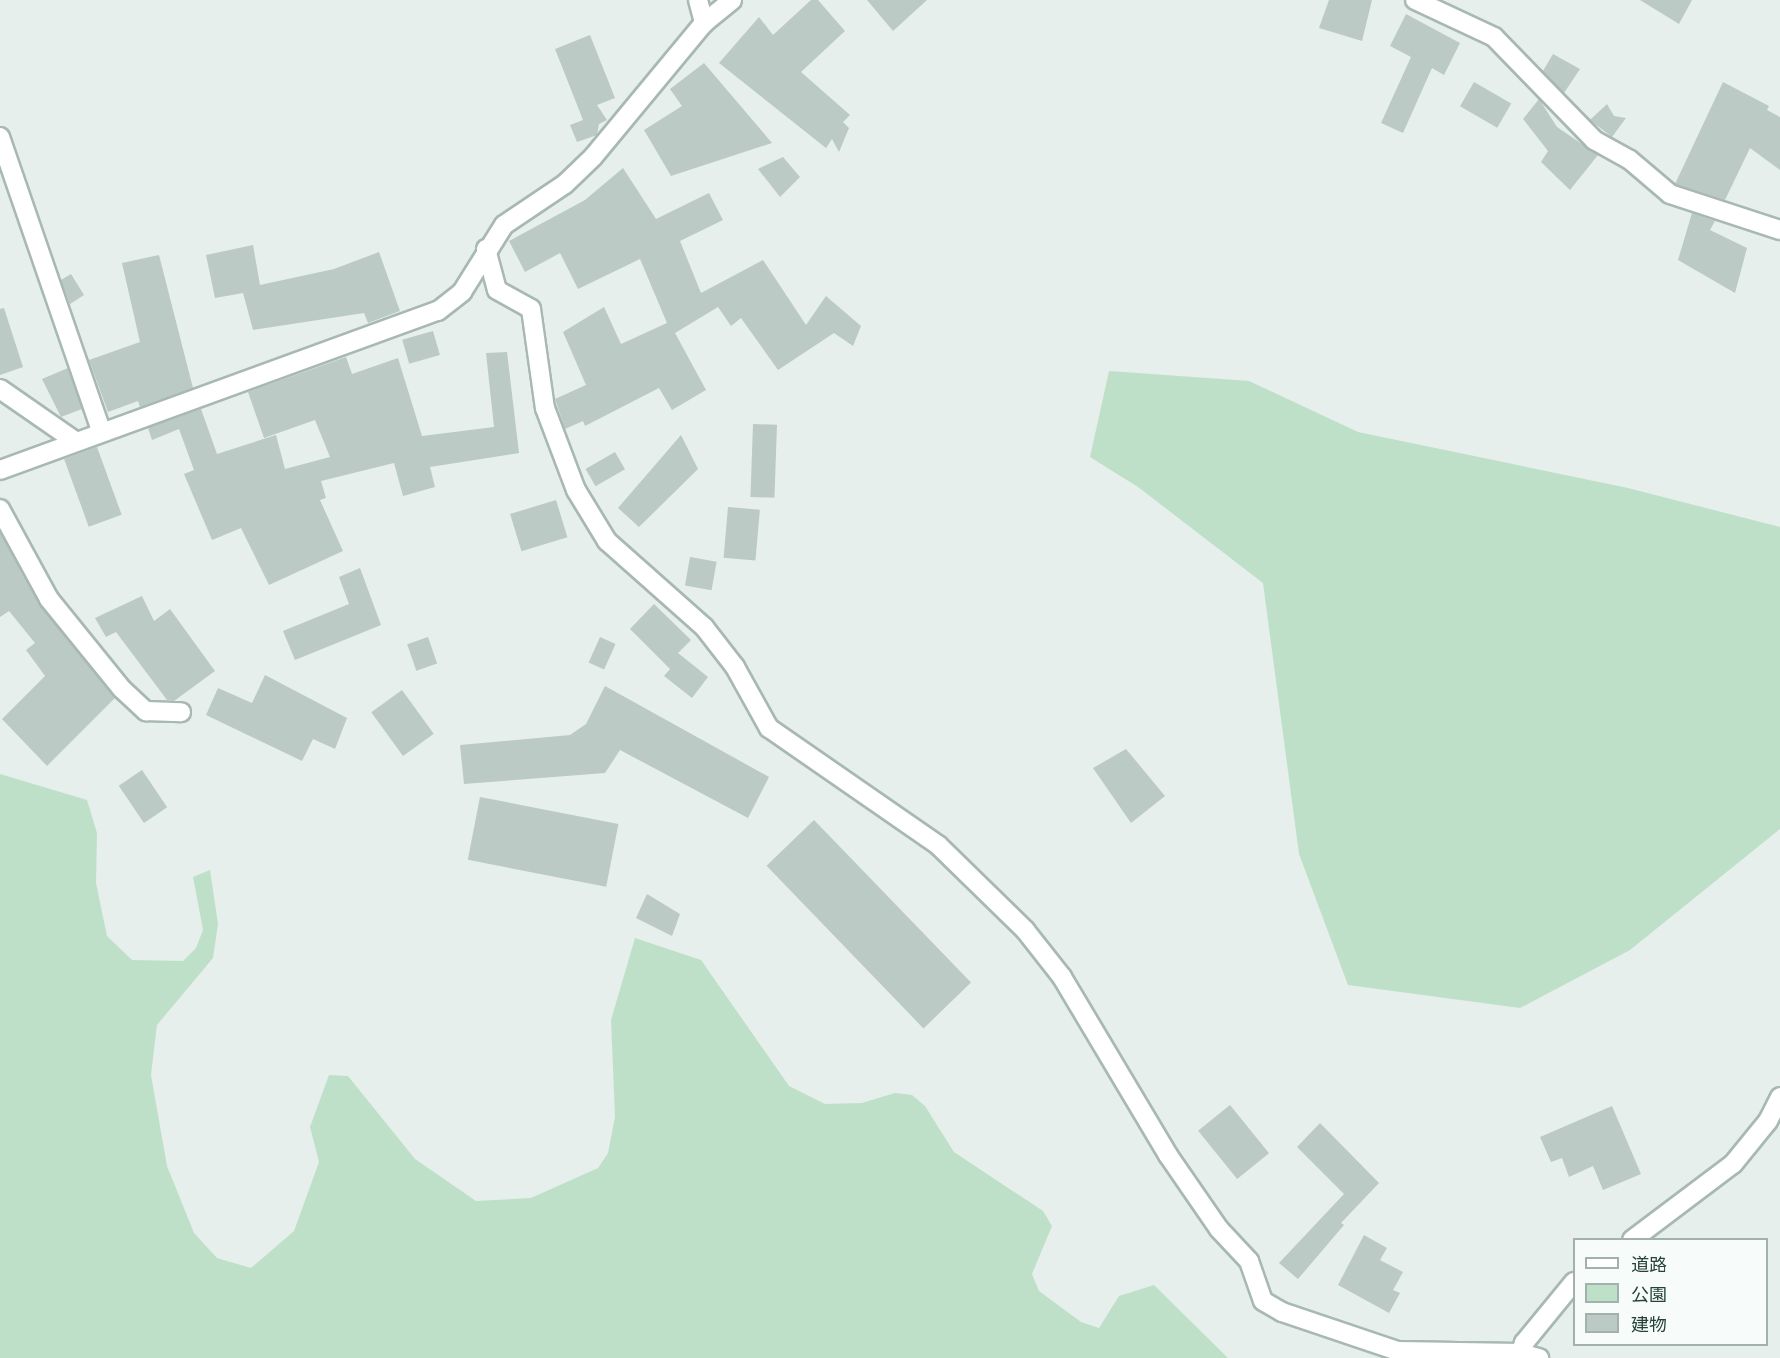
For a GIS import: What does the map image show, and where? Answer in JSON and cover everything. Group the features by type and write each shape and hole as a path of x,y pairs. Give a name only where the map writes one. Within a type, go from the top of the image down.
{"street":[{"path":"698,0 704,23"},
{"path":"0,470 101,430 438,311 462,292 486,249 504,225 565,184 593,158 704,23 732,0"},
{"path":"1415,0 1494,37 1594,140 1630,160 1670,194 1780,230"},
{"path":"0,137 101,430"},
{"path":"486,249 497,290 531,309 545,408 576,490 607,541 704,627 735,667 769,728 938,845 1025,930 1062,978 1168,1155 1219,1228 1250,1261 1263,1301 1282,1312 1398,1351 1539,1358"},
{"path":"0,389 75,441"},
{"path":"0,509 49,599 122,689 146,711 181,712"},
{"path":"1633,1238 1733,1164 1768,1121 1780,1097"},
{"path":"1520,1356 1573,1285"}],"green space":[{"path":"1109,371 1249,381 1358,432 1628,488 1780,527 1780,829 1630,950 1520,1008 1348,985 1299,854 1263,583 1138,487 1090,457"},
{"path":"0,774 87,800 97,833 96,883 107,936 132,960 183,961 196,948 203,930 193,877 210,870 218,924 213,958 157,1025 151,1075 167,1166 194,1233 217,1258 251,1268 294,1231 319,1162 310,1127 329,1075 348,1076 415,1159 476,1201 531,1198 598,1168 608,1153 615,1117 611,1020 635,938 701,960 789,1086 825,1104 862,1103 895,1093 912,1095 925,1106 954,1152 1043,1211 1052,1226 1032,1274 1039,1291 1081,1322 1099,1328 1119,1296 1154,1285 1228,1358 0,1358"}],"building":[{"path":"811,0 818,0 845,31 801,72 850,115 843,122 849,128 839,152 832,139 826,148 719,63 759,17 773,35"},
{"path":"867,0 927,0 893,31"},
{"path":"1329,0 1372,0 1362,41 1319,28"},
{"path":"1640,0 1692,0 1679,24"},
{"path":"1406,14 1460,43 1444,75 1432,68 1403,133 1381,123 1411,57 1390,46"},
{"path":"590,35 615,98 597,105 607,120 599,124 597,135 577,142 570,125 583,120 555,49"},
{"path":"1553,54 1580,69 1564,93 1543,71"},
{"path":"704,63 772,143 671,176 644,130 682,106 670,89"},
{"path":"1474,82 1511,104 1497,128 1460,106"},
{"path":"1723,82 1769,106 1767,110 1780,117 1780,170 1750,148 1725,200 1675,184"},
{"path":"1539,99 1557,127 1598,155 1570,190 1541,162 1548,151 1523,119"},
{"path":"1607,104 1614,116 1626,118 1612,137 1590,120"},
{"path":"783,157 800,177 780,197 758,169"},
{"path":"623,168 656,219 709,193 723,220 680,241 701,293 763,260 806,325 826,296 861,326 853,346 834,333 778,370 741,318 731,326 718,307 675,333 706,390 672,410 659,388 585,426 583,421 565,429 555,399 586,385 563,332 604,307 621,344 667,323 640,259 578,289 560,253 525,272 509,241 585,200"},
{"path":"1692,213 1715,221 1710,230 1747,248 1735,293 1678,260"},
{"path":"253,245 260,285 334,269 379,252 400,311 368,323 364,313 253,330 243,293 215,298 206,255"},
{"path":"159,255 193,388 140,407 138,401 108,412 89,360 140,342 122,263"},
{"path":"71,274 84,295 70,304 61,280"},
{"path":"4,308 23,367 0,375 0,309"},
{"path":"433,331 440,355 409,364 402,340"},
{"path":"507,352 519,453 430,467 435,487 403,496 394,463 321,481 326,498 320,500 343,551 269,585 241,528 212,540 184,474 194,470 179,429 152,440 148,428 201,409 217,454 276,435 285,469 330,457 315,420 264,438 248,392 346,357 352,374 398,358 422,436 494,427 486,353"},
{"path":"68,368 82,409 61,417 42,379"},
{"path":"753,424 777,425 774,498 750,497"},
{"path":"681,435 698,469 639,527 618,508"},
{"path":"97,447 122,515 89,527 64,459"},
{"path":"615,452 625,469 596,486 586,469"},
{"path":"556,500 567,537 521,551 510,514"},
{"path":"728,507 760,510 755,561 724,558"},
{"path":"0,533 40,606 115,698 47,766 2,719 45,676 26,650 35,643 9,611 0,617"},
{"path":"690,557 717,562 712,590 685,586"},
{"path":"360,568 381,625 295,660 283,631 349,604 339,577"},
{"path":"142,596 154,621 170,609 215,671 174,701 167,700 116,632 106,637 95,618"},
{"path":"654,604 691,640 678,653 708,677 692,698 664,676 670,669 630,629"},
{"path":"428,637 437,663 416,671 407,644"},
{"path":"600,637 616,644 604,669 589,663"},
{"path":"265,675 347,718 335,749 313,739 302,761 206,715 218,688 252,703"},
{"path":"605,686 769,777 748,818 620,750 605,773 464,784 460,745 570,735 586,724"},
{"path":"402,690 434,734 403,756 371,712"},
{"path":"1126,749 1165,796 1131,823 1093,768"},
{"path":"142,770 167,807 144,823 119,786"},
{"path":"480,797 618,824 606,887 468,860"},
{"path":"814,820 971,983 924,1028 767,866"},
{"path":"647,894 680,914 672,936 636,918"},
{"path":"1230,1105 1269,1153 1237,1179 1198,1131"},
{"path":"1612,1106 1641,1174 1603,1190 1593,1166 1569,1177 1562,1158 1551,1162 1540,1137"},
{"path":"1320,1123 1379,1183 1341,1223 1344,1225 1298,1279 1279,1263 1344,1194 1297,1147"},
{"path":"1364,1235 1387,1248 1380,1260 1403,1272 1393,1290 1400,1293 1389,1313 1338,1285"}]}
